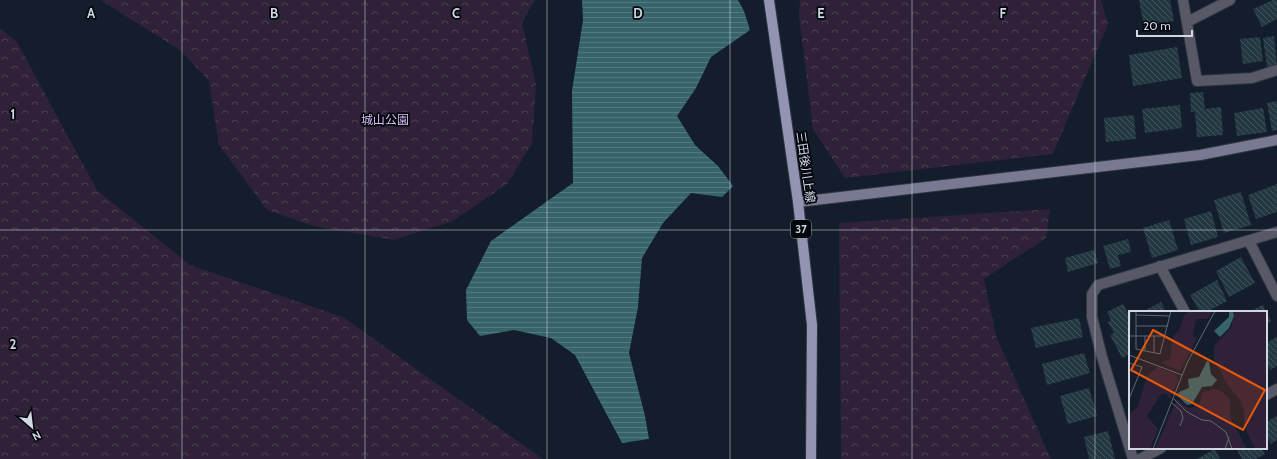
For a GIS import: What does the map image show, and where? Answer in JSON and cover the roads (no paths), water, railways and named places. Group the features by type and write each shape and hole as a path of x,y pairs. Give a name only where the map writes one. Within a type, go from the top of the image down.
{"main road":[{"name":"三田後川上線","path":"769,0 798,202 812,325 811,459"}],"street":[{"path":"1183,0 1197,81 1252,78 1277,70"},
{"path":"1187,22 1230,0"},
{"path":"798,202 1200,155 1277,140"},
{"path":"1129,446 1102,357 1092,316 1092,294 1098,285 1277,232"},
{"path":"1249,241 1277,296"},
{"path":"1160,266 1184,311"},
{"path":"1267,394 1277,389"},
{"path":"1130,449 1133,459"},
{"path":"1140,459 1159,449"}],"park label":[{"name":"城山公園","path":"385,119"}]}
